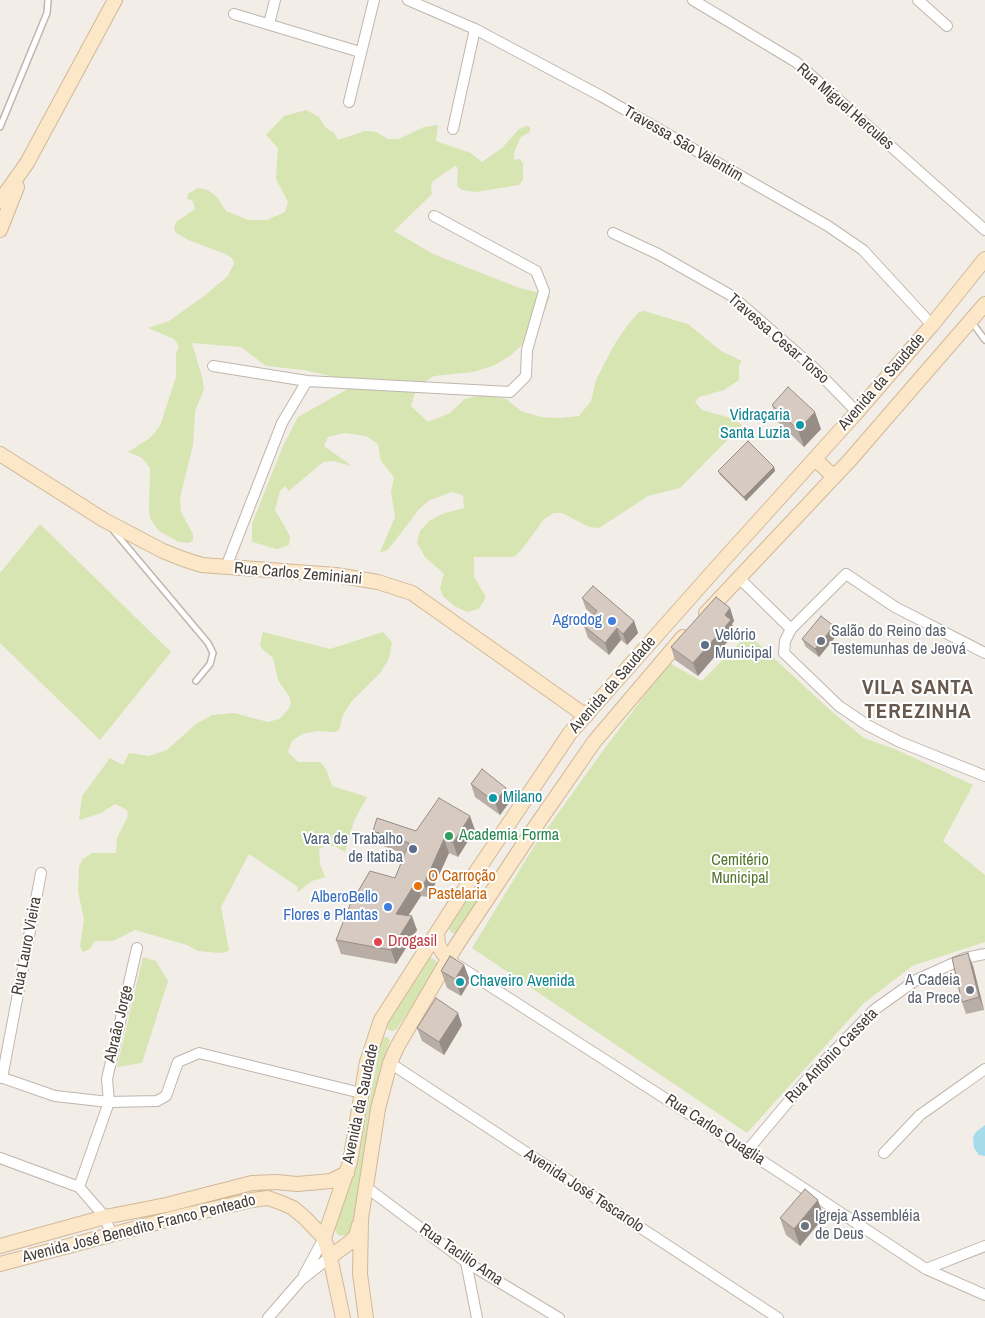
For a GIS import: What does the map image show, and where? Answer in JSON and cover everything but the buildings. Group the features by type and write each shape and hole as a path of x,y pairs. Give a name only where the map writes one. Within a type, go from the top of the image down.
{"main road":[{"path":"0,201 26,163 115,0"},
{"path":"0,230 26,163"},
{"name":"Avenida da Saudade","path":"324,1238 347,1173 367,1062 382,1020 468,884 570,734 857,412 932,325 985,259"},
{"name":"Avenida da Saudade","path":"361,1219 378,1109 390,1063 404,1032 456,946 512,862 594,742 694,626 834,477 985,304"},
{"name":"Rua Carlos Zeminiani","path":"0,454 104,520 162,551 182,559 202,565 336,575 378,582 412,593 586,716"},
{"path":"815,459 834,477"},
{"path":"494,846 497,854 502,859 512,862"},
{"path":"468,884 476,885 483,889 489,897"},
{"path":"437,933 438,944 449,960"},
{"name":"Avenida José Benedito Franco Penteado","path":"0,1246 105,1217 166,1205 252,1183 276,1182 297,1184 332,1181 347,1173"},
{"name":"Avenida José Benedito Franco Penteado","path":"0,1264 111,1234 252,1200 268,1198 293,1208 324,1238"},
{"path":"330,1257 356,1236 361,1219"},
{"path":"361,1219 360,1274 366,1318"},
{"path":"324,1238 330,1257 342,1318"}],"street":[{"path":"268,24 275,0"},
{"path":"349,102 374,0"},
{"name":"Travessa São Valentim","path":"408,0 475,29 601,96 828,226 863,250 932,325"},
{"name":"Rua Miguel Hercules","path":"692,0 796,62 985,230"},
{"path":"918,0 947,26"},
{"path":"234,14 360,52"},
{"path":"453,129 475,29"},
{"path":"213,366 307,381 510,392 526,376 527,350 544,291 536,270 434,216"},
{"name":"Travessa Cesar Torso","path":"612,233 658,254 732,296 812,366 857,412"},
{"path":"226,567 282,423 307,381"},
{"path":"985,653 895,607 846,574 791,629 785,641 784,654 839,706 867,725 900,742 985,776"},
{"path":"739,578 791,629"},
{"name":"Rua Lauro Vieira","path":"1,1077 42,873"},
{"name":"Abraão Jorge","path":"109,1102 107,1079 137,948"},
{"name":"Rua Antônio Casseta","path":"747,1151 809,1077 874,1010 916,980 965,958 985,954"},
{"name":"Rua Carlos Quaglia","path":"449,960 747,1151 926,1269 985,1295"},
{"path":"1,1077 56,1096 109,1102 158,1101 166,1096 178,1062 199,1053 361,1093"},
{"name":"Avenida José Tescarolo","path":"390,1063 778,1318"},
{"path":"884,1152 920,1115 985,1069"},
{"path":"79,1187 109,1102"},
{"path":"0,1158 79,1187 105,1217 111,1234"},
{"name":"Rua Tacilio Ama","path":"366,1187 466,1262 559,1318"},
{"path":"301,1280 324,1238"},
{"path":"926,1269 985,1246"},
{"path":"268,1318 301,1280 330,1257"},
{"path":"466,1262 477,1318"}],"lane":[{"path":"0,127 47,13 48,0"},
{"path":"971,320 985,340"},
{"path":"104,520 208,642 213,653 210,664 196,681"}],"green space":[{"path":"306,110 319,117 325,127 334,133 338,140 365,131 376,132 388,139 399,139 424,127 438,125 436,141 471,153 482,162 502,148 519,129 526,126 530,127 530,132 521,137 514,153 514,160 520,159 523,164 523,179 519,185 476,192 462,190 457,186 458,168 455,166 433,181 431,186 432,194 394,231 433,254 517,287 550,296 537,327 510,356 493,366 473,372 434,376 417,386 411,406 428,422 450,413 465,399 485,394 506,399 521,411 541,417 579,416 591,401 596,380 614,345 639,312 644,311 688,324 721,351 742,361 739,366 739,380 724,390 699,397 695,402 702,410 731,418 742,425 680,488 648,496 599,528 589,527 562,513 554,513 544,519 514,557 474,557 474,577 486,597 479,609 467,612 454,606 443,596 440,588 444,574 425,557 417,543 420,531 429,521 442,514 464,508 463,495 452,492 430,500 420,508 391,546 386,551 380,552 395,517 391,492 394,477 381,461 378,444 366,436 344,433 328,437 324,446 352,466 333,461 323,462 289,491 285,486 280,491 275,510 290,536 289,545 277,549 252,542 252,524 282,448 298,417 353,386 347,380 304,370 266,366 241,347 192,343 204,389 195,411 193,445 180,498 181,512 193,534 193,541 188,543 179,542 159,531 151,520 149,511 150,468 142,458 128,452 150,438 160,426 176,377 176,353 179,346 174,339 148,328 169,321 204,296 227,277 234,264 233,259 226,254 188,240 175,232 176,222 195,209 193,201 187,199 188,194 198,188 208,190 217,197 226,211 248,220 267,220 285,212 288,202 276,179 278,148 266,135 284,116"},
{"path":"40,524 171,652 100,740 0,643 0,573"},
{"path":"263,632 330,649 383,632 392,642 389,659 380,673 351,702 343,715 339,730 302,734 292,741 288,752 298,762 320,762 326,769 332,786 367,797 354,821 345,852 335,846 324,846 319,849 320,864 325,877 312,881 297,893 298,887 249,854 221,907 229,951 220,953 198,951 187,945 135,930 113,941 95,941 90,949 83,952 80,946 84,920 78,891 79,866 83,859 92,853 116,853 117,838 128,816 127,810 115,804 101,813 79,820 82,796 110,758 123,765 129,753 149,756 167,750 196,724 212,715 234,713 268,722 279,719 291,704 289,696 278,680 273,658 262,649 260,644"},
{"name":"Cemitério Municipal","path":"748,634 830,710 864,738 897,750 973,785 943,841 985,875 985,942 912,966 863,1004 747,1133 472,948 533,848 669,663 702,681"},
{"path":"473,893 480,900 458,934 452,933 448,927 468,895"},
{"path":"143,957 156,961 168,981 142,1063 117,1067"},
{"path":"431,957 437,962 437,968 396,1030 388,1030 386,1024 427,958"},
{"path":"387,1037 390,1040 378,1079 352,1228 349,1234 341,1236 337,1234 334,1227 357,1166 380,1045 382,1038"}],"water":[{"path":"985,1125 985,1156 979,1155 974,1148 973,1137"}],"place":[{"name":"Vidraçaria Santa Luzia","path":"800,425"},
{"name":"Agrodog","path":"612,621"},
{"name":"Salão do Reino das Testemunhas de Jeová","path":"821,641"},
{"name":"Velório Municipal","path":"705,645"},
{"name":"Milano","path":"493,798"},
{"name":"Academia Forma","path":"449,836"},
{"name":"Vara de Trabalho de Itatiba","path":"413,849"},
{"name":"O Carroção Pastelaria","path":"418,886"},
{"name":"AlberoBello Flores e Plantas","path":"388,907"},
{"name":"Drogasil","path":"378,942"},
{"name":"Chaveiro Avenida","path":"460,982"},
{"name":"A Cadeia da Prece","path":"970,990"},
{"name":"Igreja Assembléia de Deus","path":"805,1226"}],"district":[{"name":"VILA SANTA TEREZINHA","path":"918,700"}]}
